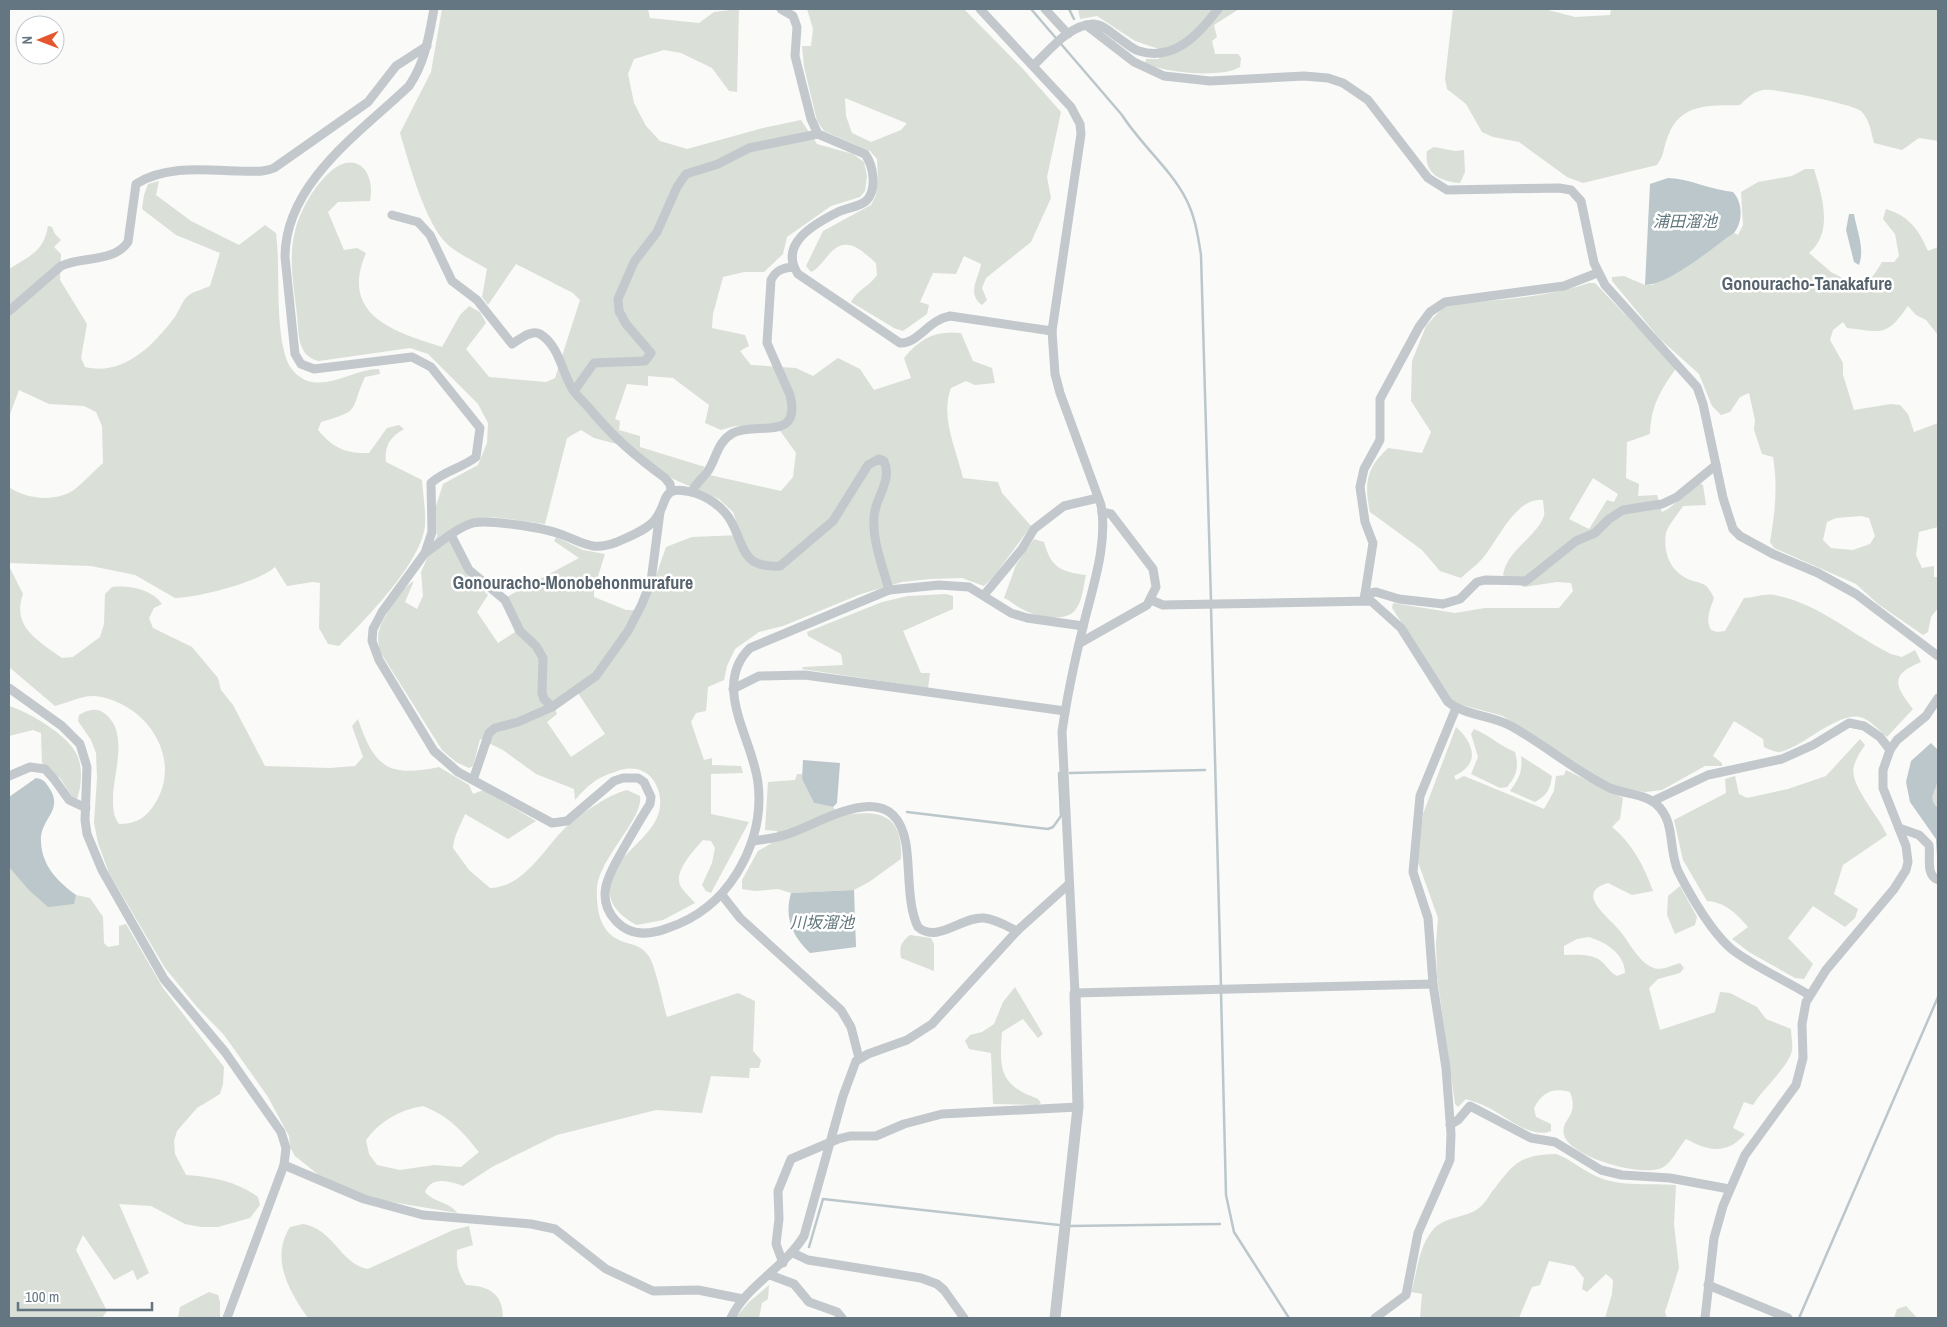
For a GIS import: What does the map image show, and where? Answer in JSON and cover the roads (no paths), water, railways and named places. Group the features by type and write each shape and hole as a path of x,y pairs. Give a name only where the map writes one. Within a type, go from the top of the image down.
{"street":[{"path":"434,9 422,65 409,86 327,164 313,180 299,200 285,244 295,354 301,364 307,368 326,369 412,357 431,367 480,428 476,457 467,464 444,474 431,483 432,532 425,553 382,612 373,629 372,641 380,660 434,751 444,762 552,823 567,821 614,781 630,777 638,778 648,788 650,804 606,880 604,893 611,916 627,930 635,933 652,933 675,926 694,916 722,895 738,871 754,841 759,811 758,782 733,689 736,668 742,656 750,648 889,590 939,584 969,587 1011,613 1027,618 1083,626"},
{"path":"781,9 793,16 797,27 796,56 811,119 818,134"},
{"path":"980,9 1071,106 1080,124 1082,134 1052,331 1055,374 1060,393 1102,512 1100,550 1065,710 1062,749 1075,994 1078,1107 1055,1318"},
{"path":"1045,9 1066,36"},
{"path":"1034,65 1066,36 1086,26 1095,24 1102,26 1137,51 1151,54 1167,52 1178,48 1193,38 1218,9"},
{"path":"1086,26 1134,62 1164,76 1210,81 1304,76 1328,78 1343,83 1368,100 1428,178 1447,190 1570,190 1577,194 1584,210 1597,273 1631,316 1697,387 1730,524 1740,536 1856,594 1938,656"},
{"path":"9,311 61,266 70,262 112,256 122,250 128,242 136,184 154,174 176,171 206,169 260,172 274,168 368,102 396,66 426,46"},
{"path":"574,391 594,363 645,361 650,358 652,354 648,348 626,324 619,311 618,299 634,262 657,232 676,187 686,174 718,164 749,148 818,134 864,154 869,160 872,188 870,196 864,203 831,216 813,227 798,240 791,255 793,266 798,274 900,342 912,341 929,325 940,318 950,316 1052,331"},
{"path":"392,215 418,222 430,235 452,281 477,300 512,344 535,333 541,335 552,347 574,391 609,433 628,451 665,478 670,484 671,490 666,496 660,512 647,527 604,546 591,547 550,531 486,521 464,526 425,553"},
{"path":"692,492 709,469 722,441 744,429 778,429 786,424 790,418 792,403 790,395 767,343 766,331 771,280 774,274 781,269 793,266"},
{"path":"1364,597 1373,543 1365,522 1360,479 1380,440 1380,399 1430,312 1445,302 1564,286 1597,273"},
{"path":"671,490 692,492 705,497 723,510 732,523 747,558 758,564 780,566 833,521 868,465 879,459 884,461 888,468 887,478 874,517 876,540 889,590"},
{"path":"1151,600 1163,605 1215,605 1364,597 1376,592 1399,599 1443,604 1460,599 1477,582 1485,580 1526,581 1576,541 1595,533 1609,519 1623,510 1662,504 1677,497 1716,465"},
{"path":"984,595 1022,549 1034,530 1064,506 1098,498"},
{"path":"474,780 489,733 495,728 518,722 552,707 596,676 628,631 650,581 660,512"},
{"path":"1080,642 1133,614 1151,600 1156,587 1152,569 1111,514 1102,512"},
{"path":"451,535 469,570 505,600 520,631 536,646 543,658 542,693 544,699 552,707"},
{"path":"1364,597 1381,608 1401,628 1448,702 1456,708 1492,718 1510,726 1593,780 1616,791 1653,801 1659,806 1669,823 1678,870 1714,930 1734,950 1810,995"},
{"path":"733,689 759,676 805,675 1065,710"},
{"path":"9,688 70,732 80,744 87,766 87,834 115,895 164,979 225,1052 278,1126 286,1148 284,1165 227,1318"},
{"path":"1706,1318 1714,1238 1730,1189 1745,1155 1796,1085 1803,1058 1804,1014 1810,995 1826,970 1894,889 1906,870 1908,862 1906,846 1886,796 1882,777 1890,750 1897,740 1926,716 1938,698"},
{"path":"1375,1318 1406,1295 1418,1233 1449,1165 1450,1124 1446,1068 1433,984 1428,918 1413,872 1417,809 1420,796 1456,708"},
{"path":"1653,801 1708,775 1782,759 1813,745 1849,723 1861,723 1880,738 1890,750"},
{"path":"9,776 30,767 44,769 54,779 69,800 86,808"},
{"path":"754,841 788,834 833,814 856,808 880,808 894,816 903,830 913,913 918,927 929,932 939,932 965,921 984,918 1017,931"},
{"path":"1899,828 1918,835 1929,845 1930,873 1933,878 1938,880"},
{"path":"731,1318 743,1299 793,1253 804,1236 810,1222 851,1070 859,1058 907,1040 932,1024 1017,931 1069,884"},
{"path":"722,895 740,918 841,1010 851,1027 859,1058"},
{"path":"1075,994 1433,984"},
{"path":"1450,1124 1458,1120 1470,1106 1531,1138 1555,1142 1601,1170 1622,1175 1670,1178 1730,1189"},
{"path":"783,1262 776,1244 779,1219 778,1191 791,1159 832,1141 850,1136 876,1136 904,1124 942,1114 1078,1107"},
{"path":"284,1165 364,1199 423,1215 531,1224 556,1229 606,1269 653,1290 698,1290 743,1299"},
{"path":"793,1253 808,1260 921,1278 937,1284 951,1299 964,1318"},
{"path":"770,1275 794,1284 809,1302 837,1312 842,1318"},
{"path":"1708,1285 1788,1318"}],"water":[{"name":"浦田溜池","path":"1668,178 1685,180 1733,192 1739,202 1741,212 1739,224 1734,233 1703,256 1666,279 1645,285 1650,184"},
{"path":"1849,214 1854,214 1860,240 1861,259 1859,265 1854,262 1846,230"},
{"path":"1931,743 1938,750 1939,768 1939,776 1933,794 1933,801 1938,808 1938,873 1936,839 1910,802 1906,782 1911,761"},
{"path":"803,760 840,763 837,803 833,807 814,803 802,779"},
{"path":"36,778 43,780 47,784 53,795 54,802 41,834 44,859 57,879 76,895 74,904 48,907 29,890 9,867 9,797"},
{"name":"川坂溜池","path":"854,890 856,947 810,953 798,940 791,926 788,910 791,893"}],"waterway":[{"path":"1031,9 1122,115 1172,177 1186,199 1194,219 1201,255 1211,601"},
{"path":"1069,9 1074,19"},
{"path":"1211,607 1221,986"},
{"path":"1070,773 1205,770"},
{"path":"907,812 1048,829 1053,827 1061,816 1059,773"},
{"path":"1221,992 1226,1195 1234,1232 1289,1318"},
{"path":"1799,1318 1938,997"},
{"path":"809,1247 823,1199 1059,1225"},
{"path":"1069,1226 1220,1224"}],"district":[{"name":"Gonouracho-Tanakafure","path":"1807,284"},
{"name":"Gonouracho-Monobehonmurafure","path":"573,583"}]}
